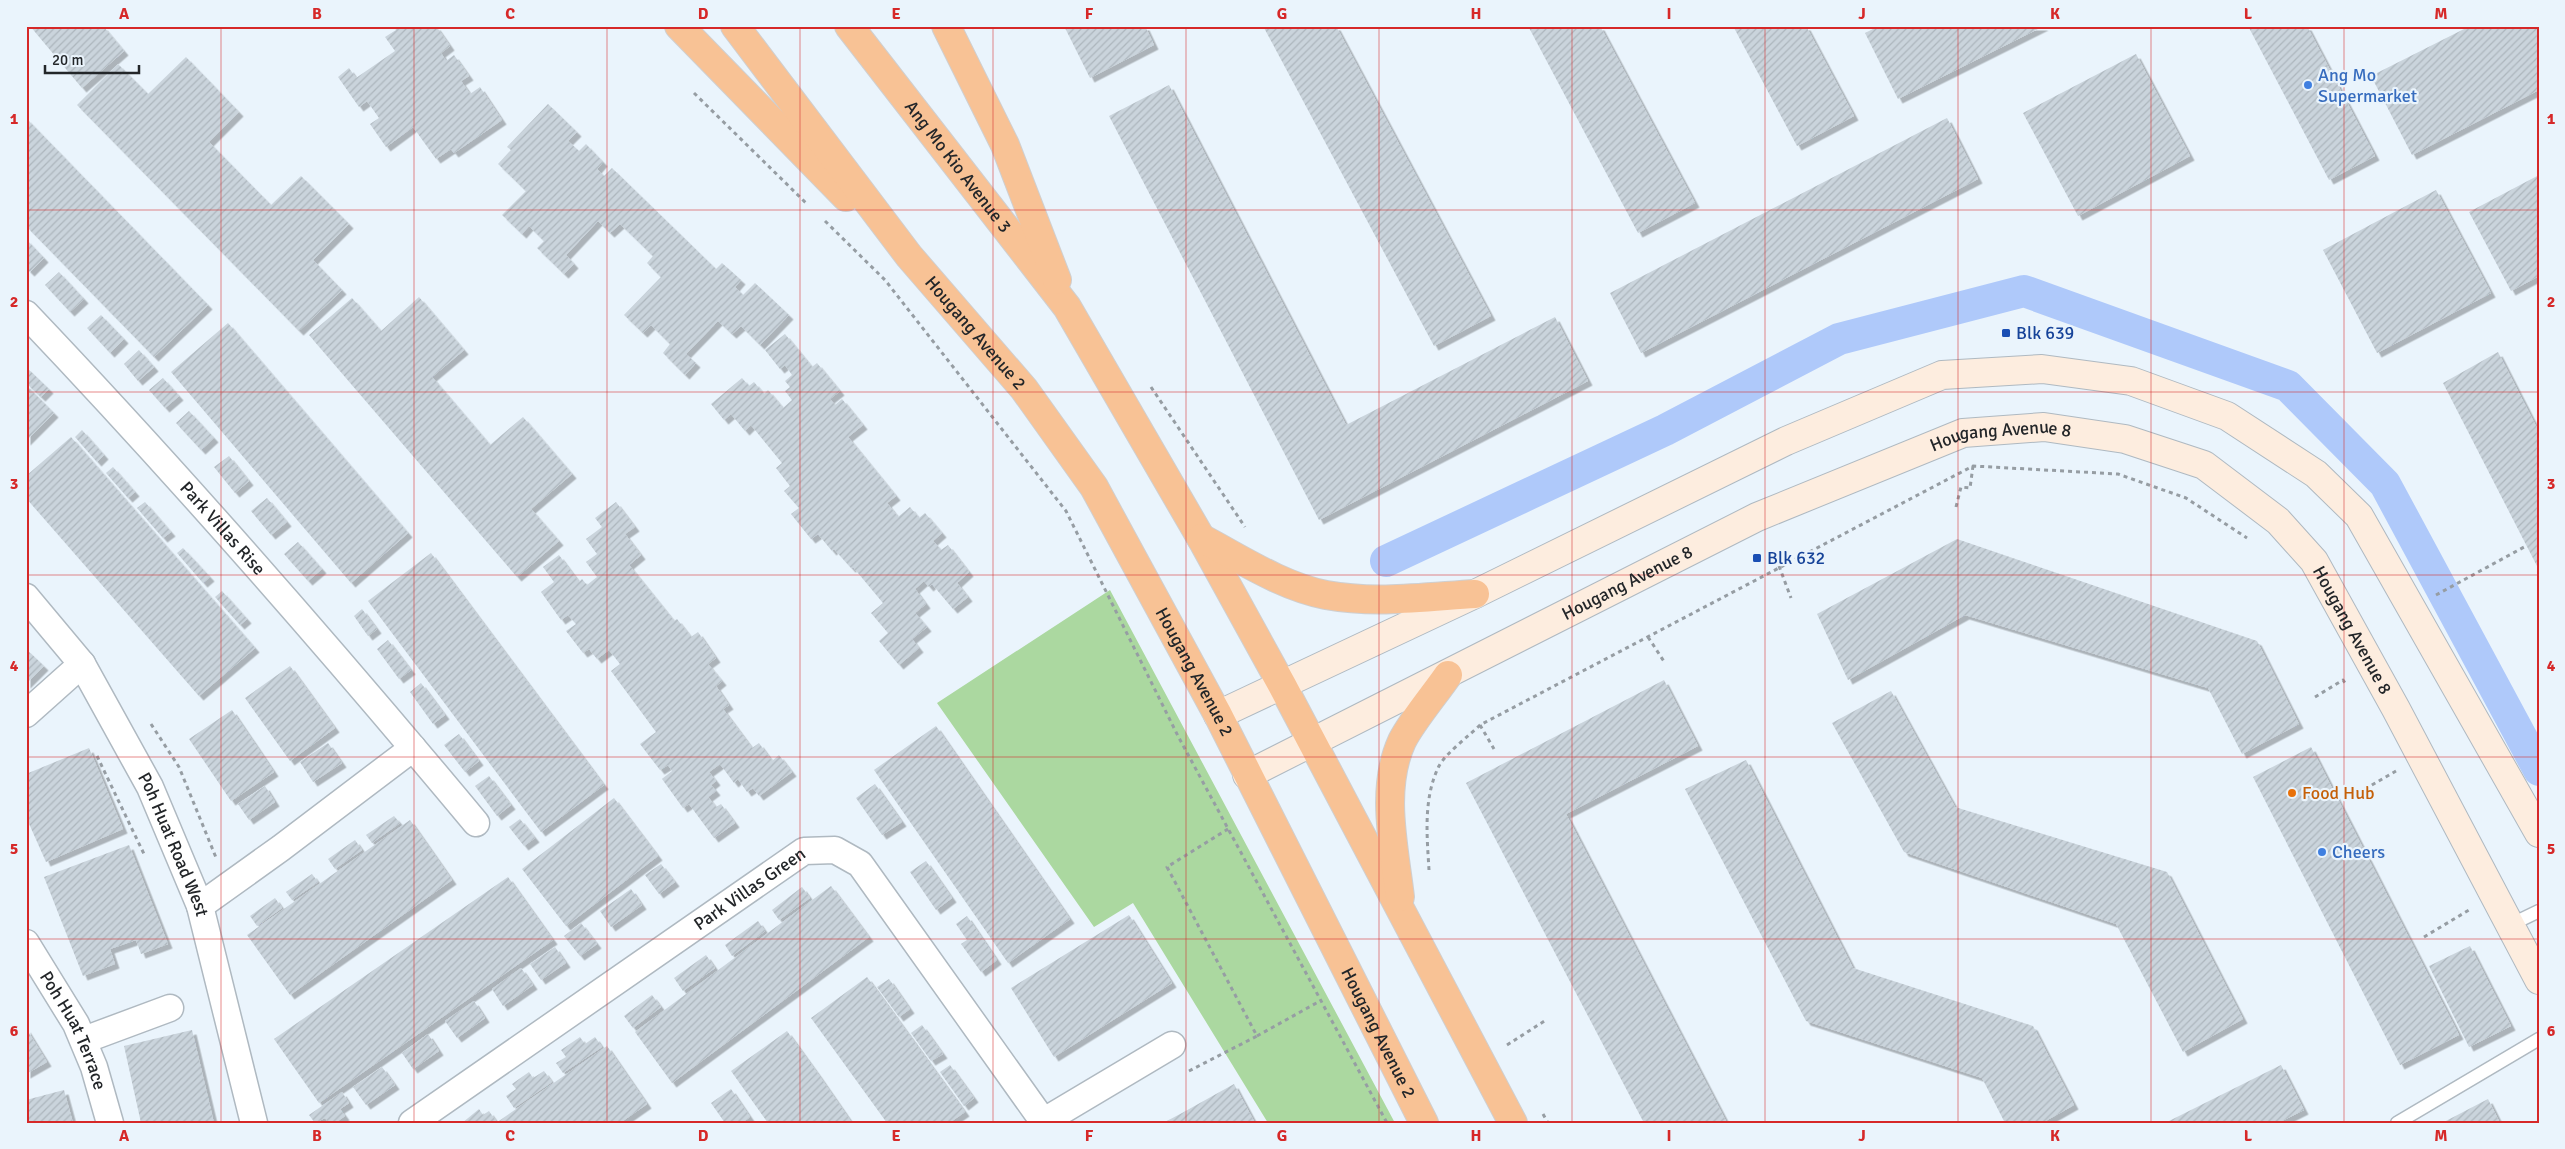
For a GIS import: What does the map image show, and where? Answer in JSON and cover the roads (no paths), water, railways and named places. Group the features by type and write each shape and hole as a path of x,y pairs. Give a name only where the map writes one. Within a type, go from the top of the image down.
{"highway":[{"path":"679,26 862,213 909,256"},
{"path":"735,26 909,256"},
{"name":"Ang Mo Kio Avenue 3","path":"849,26 1067,307"},
{"path":"946,26 1005,145 1067,307 1201,538 1282,685 1513,1123"},
{"name":"Hougang Avenue 2","path":"909,256 1024,389 1094,487 1218,715 1424,1123"},
{"path":"1201,538 1282,581 1325,595 1376,600 1475,594"},
{"path":"1402,914 1391,825 1390,781 1402,741 1448,675"}],"main road":[{"path":"1218,715 1475,594 1786,442 1942,376 2042,369 2131,381 2227,416 2316,474 2359,516 2539,832"},
{"name":"Hougang Avenue 8","path":"1247,775 1448,675 1757,517 1963,433 2044,427 2124,440 2204,465 2278,521 2314,561 2539,980"}],"street":[{"name":"Park Villas Rise","path":"26,314 116,409 413,748 476,823"},
{"name":"Poh Huat Road West","path":"26,597 82,664 150,787 200,906 254,1123"},
{"path":"26,714 82,664"},
{"path":"200,906 281,848 413,748"},
{"name":"Park Villas Green","path":"412,1123 804,851 835,850 860,864 1042,1122"},
{"name":"Poh Huat Terrace","path":"26,943 84,1040 110,1123"},
{"path":"84,1040 170,1008"},
{"path":"1042,1122 1172,1045"}],"lane":[{"path":"2510,925 2539,911"},
{"path":"2397,1123 2539,1039"}],"waterway":[{"path":"1386,561 1665,430 1839,339 2024,291 2288,386 2385,484 2539,770"}],"place":[{"name":"Ang Mo Supermarket","path":"2308,85"},
{"name":"Blk 639","path":"2006,333"},
{"name":"Blk 632","path":"1757,558"},
{"name":"Food Hub","path":"2292,793"},
{"name":"Cheers","path":"2322,852"}]}
